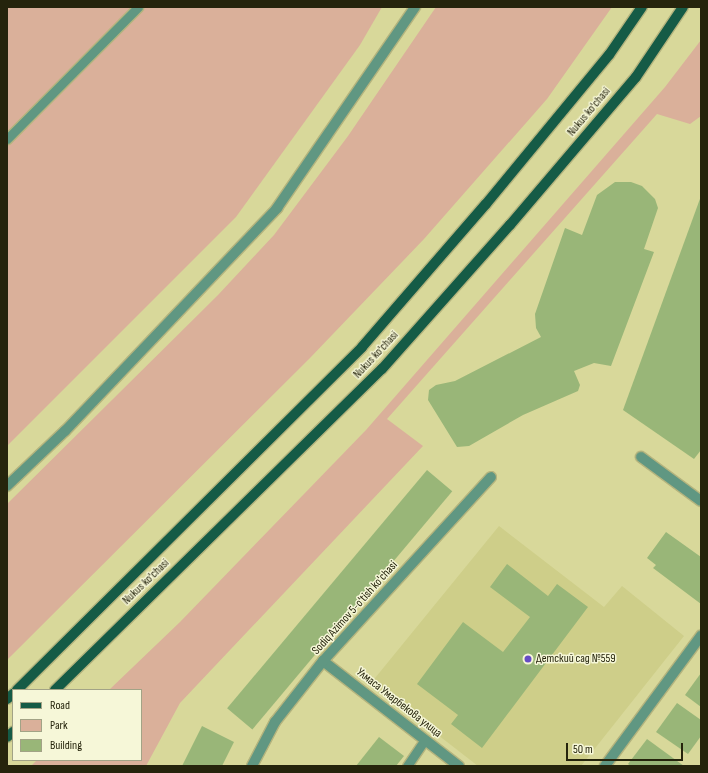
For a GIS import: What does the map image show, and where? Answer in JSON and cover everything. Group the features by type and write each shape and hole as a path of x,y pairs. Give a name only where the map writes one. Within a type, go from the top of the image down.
{"main road":[{"name":"Nukus ko'chasi","path":"17,689 362,347 486,204 599,67 642,7"},
{"name":"Nukus ko'chasi","path":"56,689 382,369 510,225 636,77 683,7"}],"street":[{"path":"7,486 64,431 277,208 414,7"},
{"path":"641,457 701,501"},
{"name":"Sodiq Azimov 5-o'tish ko'chasi","path":"252,766 275,722 323,661 491,477"},
{"path":"605,766 701,636"},
{"name":"Улмаса Умарбекова улица","path":"323,661 459,766"}],"lane":[{"path":"7,139 138,7"},
{"path":"407,766 425,739"}],"shaded area":[{"name":"Детский сад №559","path":"499,526 604,607 622,586 684,636 581,766 478,766 371,683"}],"green space":[{"path":"7,7 382,7 360,45 236,217 7,446"},
{"path":"436,7 612,7 547,99 424,239 309,359 7,660 7,504 218,295 274,235 348,136"},
{"path":"701,40 701,116 690,124 657,114 387,419 423,446 180,703 146,766 31,766 36,761 142,761 142,689 110,689 180,622 366,430 665,87"}],"building":[{"path":"615,182 631,182 642,186 655,199 658,208 644,249 654,252 611,366 594,363 574,371 580,385 578,391 523,415 469,446 457,447 428,400 429,390 436,385 455,381 541,337 536,328 535,314 565,228 582,235 597,195"},
{"path":"701,196 701,450 694,459 623,410"},
{"path":"427,470 452,491 252,729 227,708"},
{"path":"666,532 701,557 701,604 653,568 656,565 647,558"},
{"path":"507,564 548,596 557,584 588,607 482,748 451,724 458,715 417,684 463,622 503,652 530,617 490,587"},
{"path":"701,673 701,707 685,695"},
{"path":"677,703 701,720 701,736 688,754 656,732"},
{"path":"202,726 234,742 222,766 182,766"},
{"path":"379,737 404,756 396,766 356,766"},
{"path":"647,739 684,766 631,766 628,764"}],"place":[{"name":"Детский сад №559","path":"528,659"}]}
